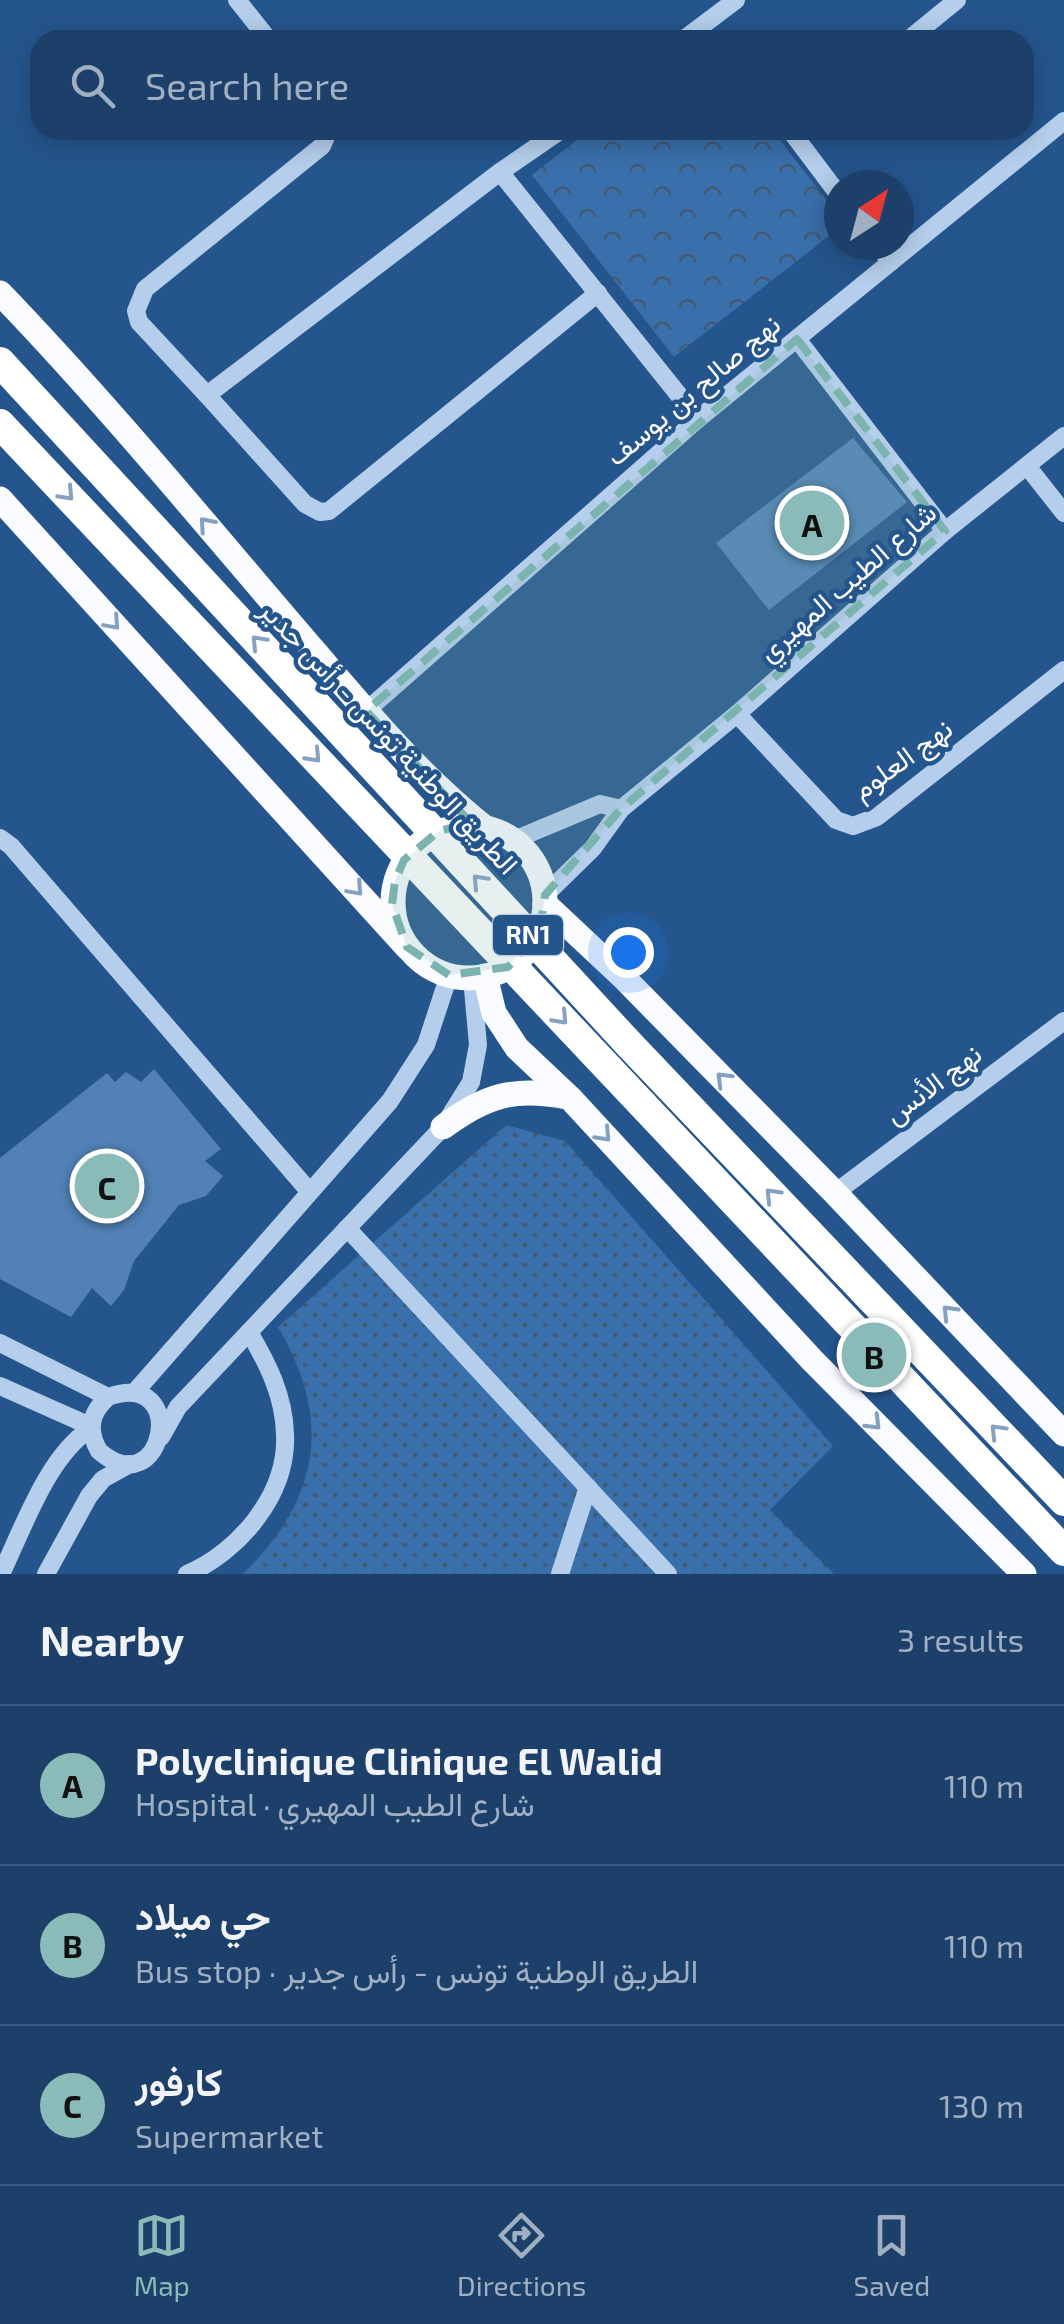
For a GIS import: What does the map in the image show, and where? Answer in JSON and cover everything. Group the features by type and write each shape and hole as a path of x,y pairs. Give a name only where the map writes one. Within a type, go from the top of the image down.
{"highway":[{"name":"الطريق الوطنية تونس - رأس جدير","path":"0,362 628,1044 1064,1501"},
{"name":"RN1","path":"0,424 1064,1551"}],"main road":[{"path":"0,294 76,372 366,711 451,800 484,827 514,840"},
{"path":"0,500 406,946 427,965 469,976 510,1038 812,1360 1024,1574"},
{"path":"406,946 396,926 392,904 395,881 404,860 439,831 461,826 484,827"},
{"name":"RN1","path":"469,976 508,967 528,950 540,929 545,899 534,864 514,840"},
{"path":"545,899 834,1192 1064,1434"},
{"path":"442,1128 470,1107 502,1094 536,1091 570,1098"}],"street":[{"path":"237,0 261,30"},
{"path":"696,30 736,0"},
{"path":"920,30 957,0"},
{"name":"نهج صالح بن يوسف","path":"366,711 698,419 1064,122"},
{"path":"325,140 145,289 138,301 139,322 305,504 320,512 329,511 598,293"},
{"path":"206,395 546,140"},
{"path":"798,140 824,175"},
{"path":"500,172 698,419"},
{"path":"798,339 944,531"},
{"name":"شارع الطيب المهيري","path":"545,899 594,848 622,808 737,714 944,531 1064,436"},
{"path":"1028,466 1064,514"},
{"name":"نهج العلوم","path":"737,714 836,820 853,826 876,817 1064,670"},
{"path":"514,840 600,804 622,808"},
{"path":"0,838 310,1191"},
{"path":"134,1393 390,1101 469,976"},
{"path":"50,1573 89,1496 103,1480 154,1450 178,1408 442,1128 470,1082 478,1045 469,976"},
{"name":"نهج الأنس","path":"834,1192 1064,1021"},
{"path":"347,1228 668,1574"},
{"path":"187,1574 225,1553 247,1531 265,1505 280,1472 286,1437 280,1402 270,1368 249,1332"},
{"path":"0,1343 108,1397 134,1393 153,1404 159,1414 161,1437"},
{"path":"0,1386 90,1427 99,1451 119,1463 130,1464"},
{"path":"1,1574 52,1471 67,1449 90,1427 93,1414 108,1397"},
{"path":"560,1574 588,1487"}],"highlighted area":[{"path":"797,339 945,531 621,809 545,895 540,929 508,967 449,975 407,947 392,904 395,881 404,860 439,831 471,823 366,711"}],"green space":[{"path":"577,140 780,140 824,197 824,240 674,357 532,175"},
{"path":"506,1125 565,1141 833,1446 770,1510 834,1574 243,1574 289,1517 310,1457 307,1395 278,1327"}],"building":[{"path":"853,438 907,502 769,610 716,543"},
{"path":"154,1069 221,1149 205,1161 223,1176 206,1196 179,1205 134,1261 124,1290 111,1306 92,1288 71,1317 0,1279 0,1158 107,1073 115,1082 126,1072 141,1082"}],"place":[{"name":"Polyclinique Clinique El Walid","path":"812,523"},
{"name":"كارفور","path":"107,1186"},
{"name":"حي ميلاد","path":"874,1355"}]}
